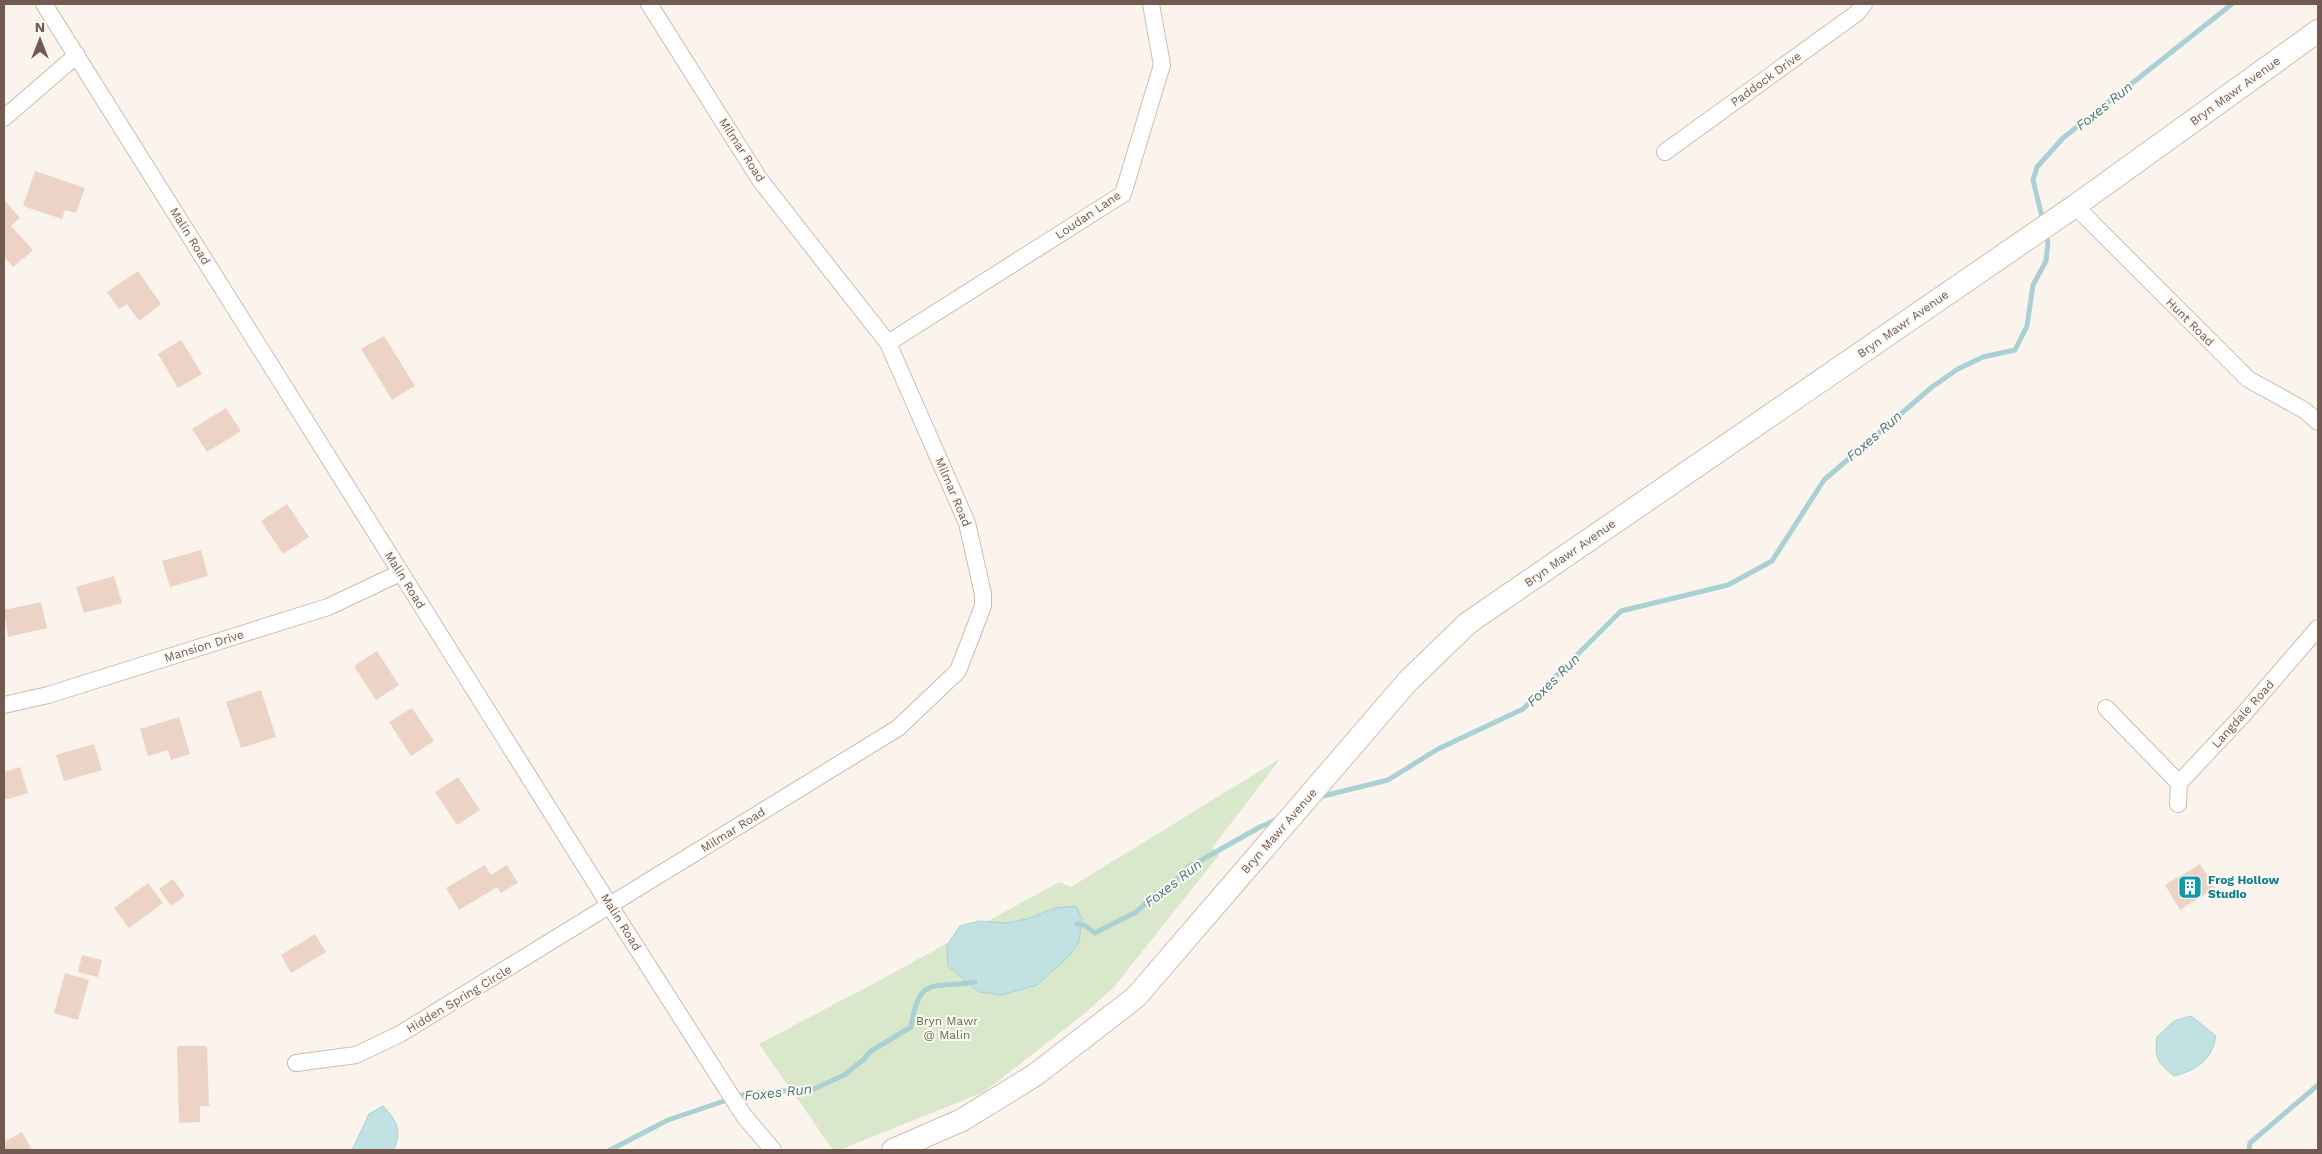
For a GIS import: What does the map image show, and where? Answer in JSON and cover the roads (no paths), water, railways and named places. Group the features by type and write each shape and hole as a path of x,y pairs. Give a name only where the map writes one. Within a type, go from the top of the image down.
{"main road":[{"name":"Bryn Mawr Avenue","path":"893,1150 962,1120 1035,1075 1136,997 1408,681 1468,623 2075,206 2318,31"}],"street":[{"name":"Malin Road","path":"44,4 610,906 740,1108 773,1150"},
{"name":"Milmar Road","path":"610,906 898,728 958,671 983,606 979,576 967,523 888,343 760,180 649,4"},
{"name":"Loudan Lane","path":"888,343 1123,194 1162,65 1151,4"},
{"name":"Paddock Drive","path":"1665,152 1858,13 1864,4"},
{"path":"4,118 76,55"},
{"name":"Hunt Road","path":"2075,206 2248,379 2304,410 2318,422"},
{"name":"Mansion Drive","path":"4,704 48,695 328,607 400,573"},
{"name":"Langdale Road","path":"2179,783 2242,716 2318,628"},
{"path":"2106,708 2179,783 2178,804"},
{"name":"Hidden Spring Circle","path":"296,1063 356,1055 400,1034 610,906"}],"water":[{"path":"1076,906 1082,919 1079,942 1069,956 1037,985 1001,995 979,992 948,966 947,945 960,926 979,921 1006,923 1027,919 1056,908"},
{"path":"2191,1016 2216,1036 2214,1044 2211,1052 2202,1063 2190,1071 2174,1076 2158,1060 2156,1050 2157,1037 2174,1021"},
{"path":"383,1106 392,1116 397,1126 398,1137 394,1150 352,1150 369,1114"}],"waterway":[{"name":"Foxes Run","path":"2043,221 2033,180 2037,167 2063,138 2232,4"},
{"name":"Foxes Run","path":"1319,797 1388,780 1438,749 1523,709 1621,611 1728,585 1772,561 1824,480 1932,387 1958,369 1983,357 2015,350 2027,326 2033,285 2046,261 2048,242 2046,234"},
{"name":"Foxes Run","path":"1077,924 1084,925 1095,933 1136,912 1157,893 1171,885 1189,867 1260,827 1278,819"},
{"name":"Foxes Run","path":"610,1150 668,1120 748,1093 814,1089 844,1075 871,1051 911,1027 914,1010 924,991 939,985 975,982"},
{"path":"2249,1150 2250,1143 2318,1085"}],"place":[{"name":"Frog Hollow Studio","path":"2190,887"}],"park label":[{"name":"Bryn Mawr @ Malin","path":"947,1028"}]}
